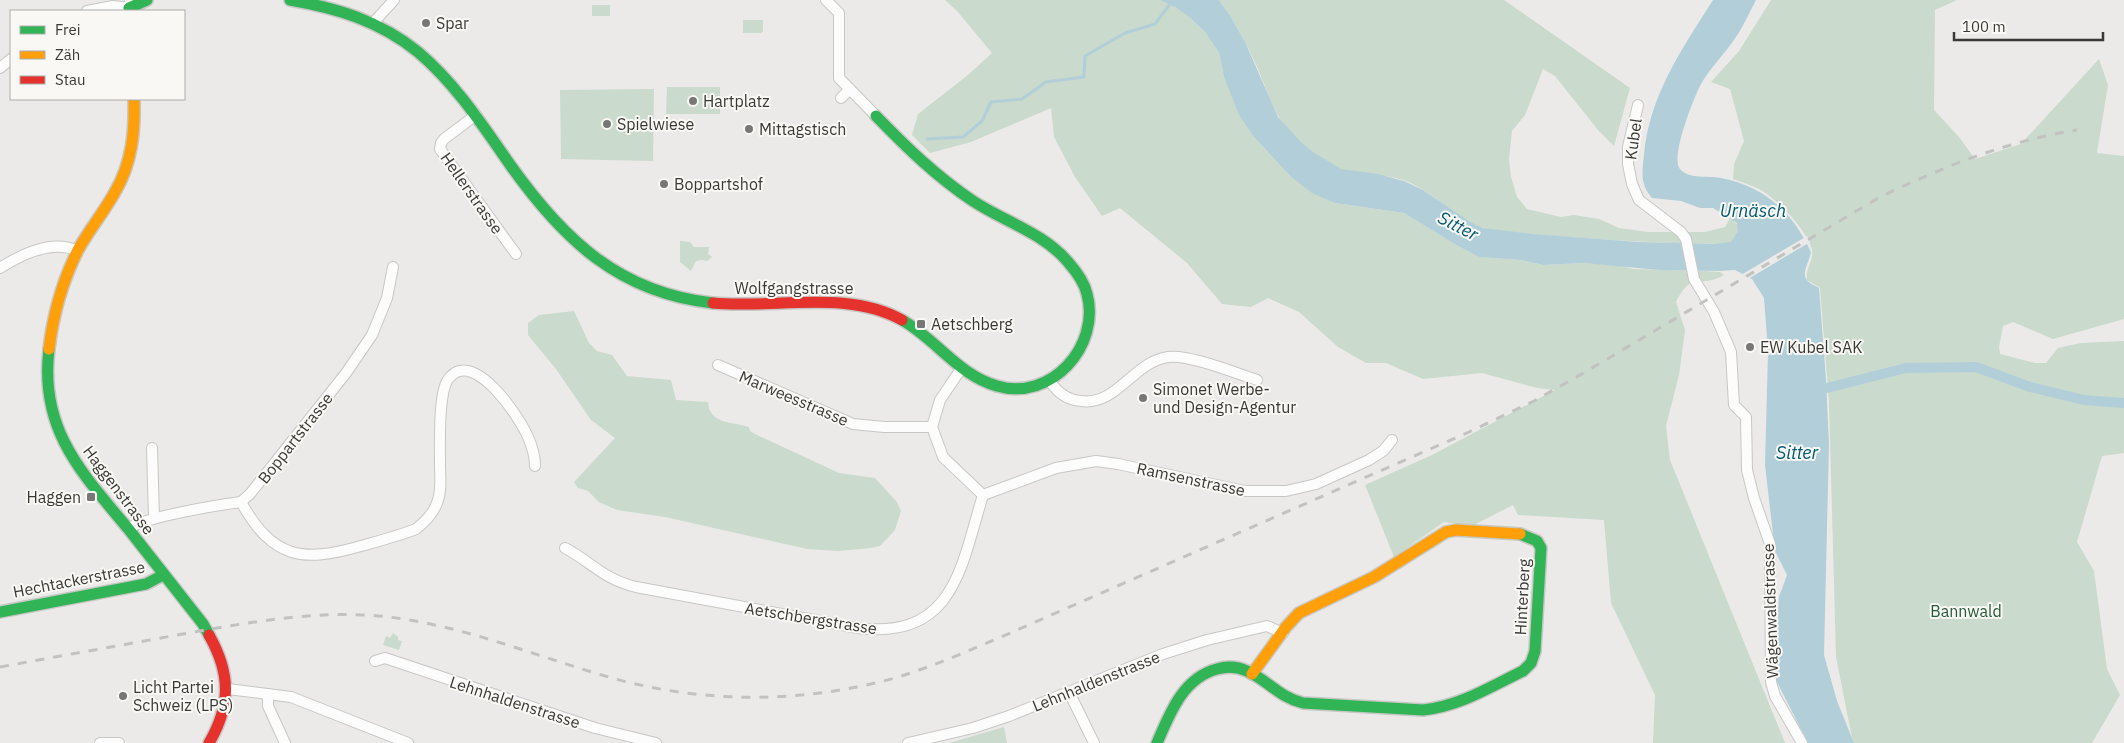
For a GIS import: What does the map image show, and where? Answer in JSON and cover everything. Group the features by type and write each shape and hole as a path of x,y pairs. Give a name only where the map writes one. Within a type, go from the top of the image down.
{"street":[{"path":"93,10 113,6 130,6 147,0"},
{"name":"Wolfgangstrasse","path":"290,0 321,4 374,22 397,35 428,60 455,89 530,192 558,225 588,254 630,281 659,293 692,302 750,305 838,302 877,308 908,324 961,369 980,380 1006,388 1033,387 1050,381 1074,360 1086,336 1089,320 1089,303 1083,282 1078,273 1060,253 990,212 947,182 906,146 839,78 839,13 826,0"},
{"path":"374,22 394,0"},
{"path":"0,68 10,60"},
{"path":"842,98 850,89"},
{"name":"Haggenstrasse","path":"134,100 135,127 130,160 126,171 78,252 64,285 51,333 47,364 48,395 55,419 72,458 95,491 128,529 215,642 226,672 228,689 222,721 209,743"},
{"name":"Kubel","path":"1638,105 1628,146 1628,164 1632,184 1639,200 1686,238 1694,279"},
{"name":"Hellerstrasse","path":"476,116 444,139 440,149 516,254"},
{"path":"0,268 19,257 45,248 59,246 78,252"},
{"name":"Boppartstrasse","path":"241,502 255,488 346,373 372,335 387,298 394,267"},
{"name":"Wägenwaldstrasse","path":"1694,279 1714,312 1731,352 1734,405 1746,417 1747,470 1754,498 1770,544 1770,682 1775,696 1802,743"},
{"path":"1050,381 1057,390 1069,398 1086,402 1096,401 1111,394 1145,366 1156,360 1176,357 1257,380"},
{"name":"Marweesstrasse","path":"718,366 853,424 884,427 932,427"},
{"path":"961,369 940,400 932,427 943,457 983,495"},
{"path":"128,529 139,522 154,518 241,502 252,521 270,540 290,551 301,554 332,554 416,529 426,521 438,502 441,484 440,434 444,389 451,376 460,371 469,370 479,374 489,382 520,421 529,438 535,458 534,466"},
{"name":"Ramsenstrasse","path":"983,495 1056,468 1096,462 1118,464 1240,490 1286,491 1316,484 1369,460 1382,451 1392,440"},
{"path":"152,448 154,518"},
{"name":"Aetschbergstrasse","path":"565,548 582,557 606,577 626,585 858,628 887,630 912,626 922,620 944,600 958,575 983,495"},
{"name":"Hinterberg","path":"1157,743 1176,704 1187,688 1198,677 1211,670 1226,667 1242,669 1252,674 1274,692 1292,701 1423,710 1444,708 1523,671 1532,663 1535,651 1541,548 1537,541 1524,534 1456,530 1446,532 1374,577 1299,613 1264,662 1252,674"},
{"name":"Hechtackerstrasse","path":"0,612 146,584 163,575"},
{"name":"Lehnhaldenstrasse","path":"908,743 973,728 1163,654 1207,640 1267,626 1283,633"},
{"name":"Lehnhaldenstrasse","path":"375,661 385,658 595,728 656,743"},
{"path":"228,689 303,701 408,743"},
{"path":"1069,692 1094,743"},
{"path":"268,694 268,706 285,743"},
{"path":"100,743 119,743"}],"green space":[{"path":"945,0 1182,0 1175,7 1205,32 1219,53 1224,77 1254,137 1290,176 1335,203 1404,213 1479,257 1520,260 1543,265 1584,263 1616,265 1634,269 1720,272 1724,275 1708,281 1692,282 1682,292 1676,302 1685,330 1679,375 1666,426 1670,460 1785,743 1653,743 1655,695 1611,603 1604,520 1518,515 1513,505 1472,526 1444,522 1394,557 1365,485 1432,455 1555,390 1537,388 1482,373 1423,379 1386,363 1366,363 1338,347 1299,312 1268,298 1251,307 1222,304 1187,263 1120,208 1102,216 1075,177 1054,137 1051,108 971,142 930,153 912,135 918,114 968,75 992,53 957,11"},
{"path":"1219,0 1504,0 1630,88 1614,146 1598,130 1555,76 1543,69 1525,115 1512,131 1509,159 1511,177 1517,197 1527,209 1561,217 1574,215 1599,219 1619,228 1648,232 1705,232 1725,227 1730,218 1738,225 1737,234 1732,241 1726,244 1707,244 1609,240 1505,232 1484,228 1464,219 1425,191 1403,180 1350,172 1336,167 1321,159 1306,147 1283,123 1274,108 1245,42"},
{"name":"Bannwald","path":"1771,0 1957,0 1935,10 1934,110 1959,137 1975,159 2021,144 2099,59 2108,85 2097,153 2124,156 2124,319 2053,339 2013,322 2003,326 1999,347 2000,354 2035,363 2046,363 2058,348 2081,343 2124,341 2124,453 2102,456 2077,542 2094,571 2107,669 2120,695 2092,743 1853,743 1836,657 1829,402 1820,288 1807,280 1812,250 1805,234 1774,199 1759,189 1733,179 1734,164 1744,141 1730,89 1711,82 1739,51"},
{"path":"592,5 610,5 610,16 592,16"},
{"path":"743,20 763,20 763,31 761,33 743,33"},
{"name":"Hartplatz","path":"667,87 720,87 720,114 666,114"},
{"name":"Spielwiese","path":"654,89 653,161 561,159 560,90"},
{"path":"680,241 690,242 694,247 709,247 708,254 712,257 707,261 696,261 691,271 680,262"},
{"path":"574,311 589,343 597,351 612,355 627,376 671,380 676,400 708,402 713,415 722,421 749,427 750,431 757,435 839,473 875,478 897,502 901,511 895,530 880,546 871,548 838,551 807,549 665,517 617,510 599,502 588,491 578,488 574,482 615,438 591,420 556,369 528,335 528,323 539,315"},
{"path":"393,633 398,637 398,640 402,641 399,650 383,645 386,636 390,638"},
{"path":"1004,727 1007,743 949,743"}],"water":[{"name":"Sitter","path":"1160,0 1219,0 1245,42 1278,117 1313,152 1341,169 1378,174 1404,181 1423,190 1470,222 1483,228 1532,234 1639,242 1714,244 1731,242 1738,231 1737,223 1713,208 1700,208 1681,201 1652,198 1645,188 1642,173 1647,133 1660,93 1669,74 1713,0 1756,0 1738,34 1700,86 1680,142 1678,163 1680,169 1689,175 1716,177 1737,182 1764,195 1786,213 1795,224 1811,252 1805,277 1807,281 1819,288 1829,444 1824,655 1837,701 1854,743 1808,743 1777,682 1775,665 1779,597 1787,575 1775,551 1765,465 1768,351 1764,298 1752,279 1735,270 1659,270 1584,263 1543,265 1520,260 1479,257 1404,213 1335,203 1312,193 1290,176 1254,137 1239,115 1224,77 1219,53 1205,32 1175,7"}],"pier":[{"path":"1807,236 1810,242 1748,279 1741,275"}],"waterway":[{"path":"927,139 963,137 982,121 991,102 1022,99 1046,82 1084,77 1085,56 1125,33 1155,24 1173,0"},
{"path":"1813,387 1827,388 1906,368 1976,367 2030,387 2084,400 2124,403"}],"railway":[{"path":"0,667 248,623 319,615 366,615 428,623 458,630 605,676 677,692 714,696 786,696 823,693 895,678 962,654 1469,432 1534,401 1880,197 1976,156 2026,141 2077,130"}],"traffic: fast":[{"path":"130,10 129,8 147,0"},
{"path":"290,0 324,7 357,17 404,41 432,64 457,92 531,192 551,217 573,239 621,275 649,288 679,297 713,303"},
{"path":"876,116 922,161 960,192 1035,235 1058,252 1082,281 1086,289 1089,314 1086,333 1079,350 1068,366 1053,378 1036,386 1017,389 997,386 970,374 926,337 902,320"},
{"path":"49,349 48,378 51,404 58,428 68,449 96,490 194,612 209,635"},
{"path":"1157,743 1167,720 1187,688 1205,674 1221,668 1232,667 1247,671 1286,696 1303,703 1423,710 1437,708 1462,700 1523,671 1531,663 1535,651 1541,548 1537,541 1520,534"},
{"path":"0,612 146,584 163,575"}],"traffic: slow":[{"path":"49,349 59,299 72,262 115,192 129,159 133,135 134,100"},
{"path":"1252,674 1286,627 1299,613 1374,577 1446,532 1456,530 1520,534"}],"traffic: jam":[{"path":"713,303 810,302 858,305 881,311 902,320"},
{"path":"209,635 221,663 226,689 221,716 209,743"}],"place":[{"name":"Spar","path":"426,23"},
{"name":"Hartplatz","path":"693,101"},
{"name":"Spielwiese","path":"607,124"},
{"name":"Mittagstisch","path":"749,129"},
{"name":"Boppartshof","path":"664,184"},
{"name":"Aetschberg","path":"921,324"},
{"name":"EW Kubel SAK","path":"1750,347"},
{"name":"Simonet Werbe- und Design-Agentur","path":"1143,398"},
{"name":"Haggen","path":"91,497"},
{"name":"Licht Partei Schweiz (LPS)","path":"123,696"}],"water label":[{"name":"Urnäsch","path":"1753,211"}]}
